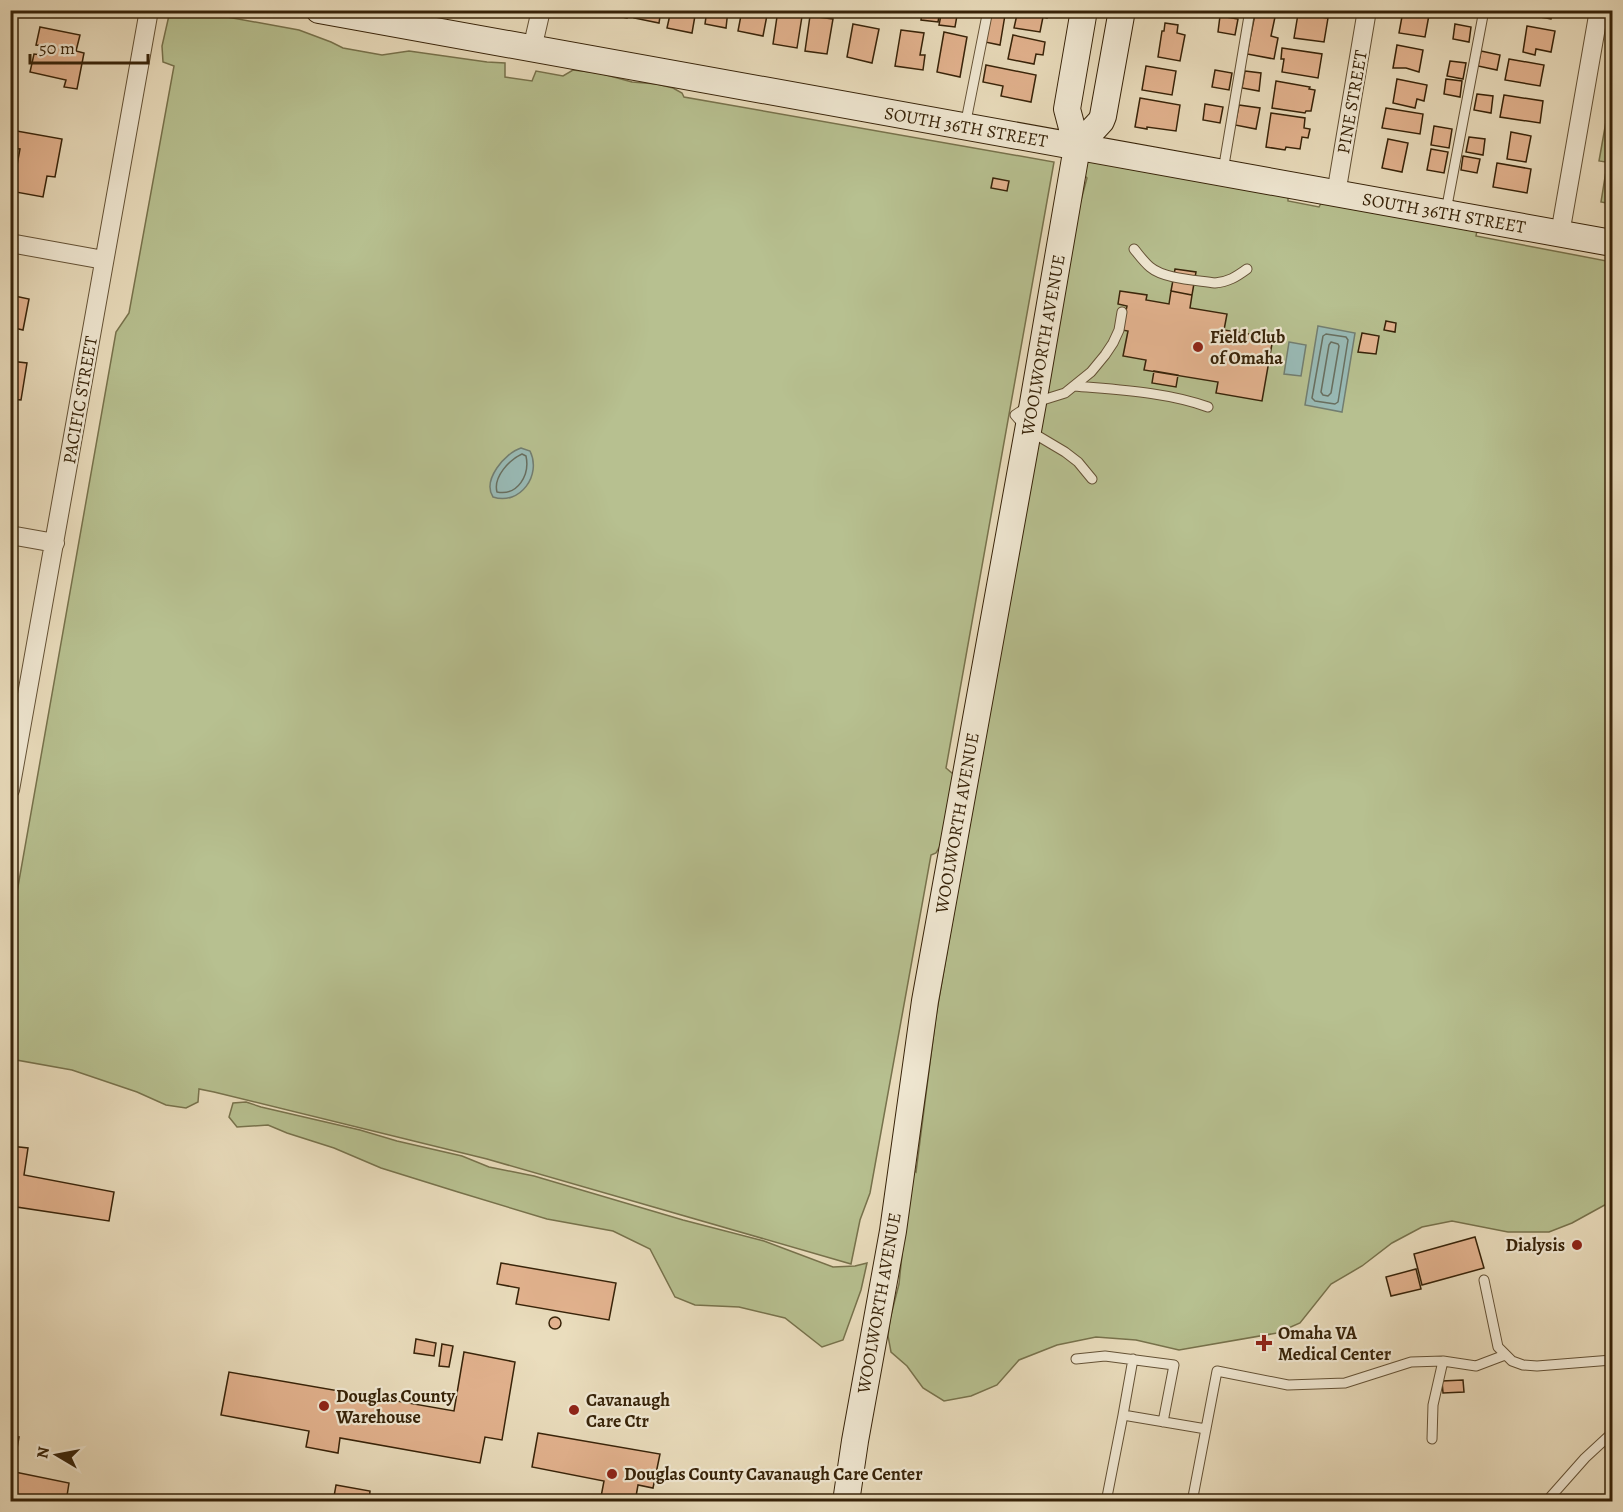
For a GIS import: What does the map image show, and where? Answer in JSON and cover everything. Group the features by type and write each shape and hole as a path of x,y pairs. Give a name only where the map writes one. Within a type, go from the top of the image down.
{"street":[{"name":"PACIFIC STREET","path":"10,790 149,10"},
{"name":"SOUTH 36TH STREET","path":"319,10 1612,243"},
{"path":"532,49 541,10"},
{"name":"WOOLWORTH AVENUE","path":"846,1502 893,1231 925,1001 1077,147 1067,109 1084,10"},
{"path":"1077,147 1103,116 1122,10"},
{"name":"PINE STREET","path":"1336,194 1368,10"},
{"path":"1560,234 1599,10"},
{"path":"10,243 104,260"},
{"path":"10,535 55,543"}],"lane":[{"path":"965,127 988,10"},
{"path":"1222,173 1250,10"},
{"path":"1445,213 1484,10"},
{"path":"1134,249 1148,266 1168,275 1221,283 1235,278 1246,269"},
{"path":"1033,403 1065,393 1091,372 1113,343 1119,330 1122,312"},
{"path":"1074,386 1130,391 1191,401 1208,407"},
{"path":"1028,430 1065,452 1078,462 1092,478"},
{"path":"1484,1280 1498,1347 1512,1360 1523,1365 1537,1366 1612,1360"},
{"path":"1192,1502 1217,1371 1288,1385 1345,1383 1411,1362 1443,1361 1476,1366 1505,1355"},
{"path":"1076,1359 1105,1356 1174,1365 1163,1422"},
{"path":"1106,1502 1133,1359"},
{"path":"1432,1439 1433,1405 1443,1361"},
{"path":"1123,1415 1206,1429"},
{"path":"1546,1502 1585,1458 1612,1433"}],"green space":[{"path":"170,11 194,11 299,30 343,48 382,55 409,51 505,63 505,77 532,81 536,71 563,76 573,70 599,73 632,82 673,88 682,93 684,97 1054,162 946,768 953,774 955,793 945,838 936,853 931,855 870,1193 860,1220 851,1264 487,1159 214,1092 199,1089 198,1102 186,1108 166,1105 137,1092 72,1070 11,1059 11,926 116,332 129,313 174,66 163,62 162,46"},
{"path":"1610,99 1612,99 1612,163 1599,161"},
{"path":"1081,160 1288,197 1288,201 1319,207 1325,196 1477,231 1476,236 1612,262 1612,1201 1572,1223 1549,1232 1508,1232 1452,1221 1422,1227 1392,1243 1362,1266 1331,1284 1300,1323 1277,1333 1179,1350 1136,1340 1096,1337 1057,1345 1019,1360 997,1385 971,1396 944,1401 923,1388 907,1366 891,1352 888,1336 899,1284 911,1168 916,1172 936,1016 1077,215 1087,178 1081,172"},
{"path":"1606,171 1612,172 1612,204 1601,202"},
{"path":"246,1102 462,1156 489,1167 534,1176 683,1220 764,1241 833,1267 867,1263 861,1290 843,1340 822,1347 785,1318 739,1307 695,1305 675,1297 650,1249 613,1231 547,1219 458,1192 381,1168 334,1148 268,1125 237,1127 229,1117 233,1103"}],"water":[{"path":"1318,326 1355,333 1342,412 1305,405"},
{"path":"1289,342 1306,345 1301,376 1284,374"},
{"path":"521,448 530,451 533,460 531,478 520,493 512,497 503,499 493,497 490,483 497,468 508,455"}],"building":[{"path":"600,10 628,10 627,18 599,12"},
{"path":"635,10 661,10 659,23 634,18"},
{"path":"671,10 696,10 692,33 667,28"},
{"path":"707,10 728,10 726,28 705,24"},
{"path":"742,10 768,10 763,36 738,31"},
{"path":"778,10 803,10 797,48 773,44"},
{"path":"922,10 940,10 938,22 921,20"},
{"path":"942,10 958,10 955,27 939,25"},
{"path":"1018,10 1049,10 1047,18 1043,17 1040,32 1014,28"},
{"path":"1518,10 1553,10 1551,19 1517,13"},
{"path":"1403,11 1429,15 1425,37 1399,33"},
{"path":"990,13 1005,15 1000,45 985,42"},
{"path":"1255,14 1275,17 1271,36 1278,38 1274,59 1247,54"},
{"path":"1298,14 1328,18 1324,42 1294,38"},
{"path":"810,16 833,19 827,54 805,51"},
{"path":"1220,16 1238,19 1235,35 1218,32"},
{"path":"1165,23 1178,25 1177,33 1185,35 1180,61 1158,57"},
{"path":"853,24 879,29 872,63 847,57"},
{"path":"1455,24 1471,27 1469,42 1453,39"},
{"path":"1527,26 1555,31 1551,52 1536,49 1535,55 1523,52"},
{"path":"40,27 80,35 76,51 84,53 77,89 64,87 66,80 30,72 34,54 42,55 44,46 36,45"},
{"path":"901,30 924,33 920,55 925,55 923,70 895,66"},
{"path":"944,32 967,37 960,77 937,72"},
{"path":"1013,35 1045,42 1043,55 1036,54 1034,64 1008,59"},
{"path":"1397,45 1423,50 1419,72 1406,68 1393,68"},
{"path":"1282,48 1322,54 1318,78 1282,72 1284,59 1281,59"},
{"path":"1481,51 1500,55 1497,70 1478,66"},
{"path":"1509,59 1544,65 1540,86 1505,80"},
{"path":"1450,61 1466,63 1463,79 1447,76"},
{"path":"986,65 1036,75 1031,102 1001,96 1003,86 983,82"},
{"path":"1146,66 1176,71 1172,95 1142,90"},
{"path":"1215,70 1232,73 1229,90 1212,87"},
{"path":"1245,71 1261,73 1259,91 1242,88"},
{"path":"1397,79 1427,85 1424,101 1417,99 1415,108 1393,103"},
{"path":"1446,79 1462,81 1460,97 1444,94"},
{"path":"1276,81 1315,90 1311,111 1305,113 1272,108"},
{"path":"1477,94 1493,96 1491,113 1474,110"},
{"path":"1504,95 1543,101 1540,123 1500,117"},
{"path":"1140,98 1180,105 1176,131 1135,127"},
{"path":"1205,104 1223,107 1220,123 1203,120"},
{"path":"1239,105 1260,108 1256,129 1235,125"},
{"path":"1386,108 1423,114 1420,134 1382,128"},
{"path":"1271,113 1305,118 1304,128 1310,129 1308,138 1302,137 1300,149 1286,147 1285,150 1266,147"},
{"path":"1434,126 1452,129 1449,148 1431,145"},
{"path":"11,130 62,139 55,177 47,176 43,197 10,191 11,176 15,176 20,149 10,148"},
{"path":"1511,132 1531,136 1526,162 1507,159"},
{"path":"1469,137 1485,139 1483,155 1466,152"},
{"path":"1388,139 1408,143 1402,172 1382,168"},
{"path":"1431,149 1448,152 1444,173 1427,170"},
{"path":"1463,156 1480,159 1477,173 1461,170"},
{"path":"1497,163 1531,169 1527,193 1493,187"},
{"path":"993,178 1009,181 1007,191 991,188"},
{"path":"1175,269 1196,272 1192,295 1171,291"},
{"name":"Field Club of Omaha","path":"1120,291 1147,295 1146,300 1169,304 1171,291 1192,295 1190,308 1227,314 1224,330 1273,338 1262,401 1216,393 1218,382 1144,370 1146,360 1123,356 1128,331 1122,330 1127,306 1118,304"},
{"path":"10,295 29,299 23,330 10,327"},
{"path":"1386,321 1396,323 1395,332 1384,330"},
{"path":"1362,333 1379,336 1376,354 1358,352"},
{"path":"10,361 27,363 21,400 10,399"},
{"path":"1154,371 1178,375 1176,387 1152,383"},
{"path":"10,1146 28,1148 24,1175 114,1192 109,1221 10,1206"},
{"path":"1475,1237 1484,1268 1422,1285 1414,1254"},
{"path":"501,1263 616,1283 609,1320 516,1304 519,1288 497,1284"},
{"path":"1416,1269 1421,1289 1391,1296 1386,1277"},
{"path":"555,1317 561,1323 555,1329 549,1323"},
{"path":"416,1339 436,1343 434,1356 414,1353"},
{"path":"442,1344 453,1346 449,1367 439,1366"},
{"name":"Douglas County Warehouse","path":"464,1352 515,1362 502,1440 485,1437 480,1463 340,1438 338,1453 306,1447 309,1431 221,1415 229,1372 454,1411"},
{"path":"1463,1380 1464,1392 1443,1393 1442,1381"},
{"name":"Douglas County Cavanaugh Care Center","path":"538,1433 660,1454 653,1488 638,1485 635,1502 600,1502 604,1481 532,1467"},
{"path":"10,1436 19,1437 13,1472 10,1471"},
{"path":"10,1471 69,1483 66,1502 10,1502"},
{"path":"336,1485 370,1491 369,1501 373,1502 333,1502"},
{"path":"284,1497 308,1502 283,1502"}],"place":[{"name":"Field Club of Omaha","path":"1198,347"},
{"name":"Dialysis","path":"1577,1245"},
{"name":"Omaha VA Medical Center","path":"1264,1343"},
{"name":"Douglas County Warehouse","path":"324,1406"},
{"name":"Cavanaugh Care Ctr","path":"574,1410"},
{"name":"Douglas County Cavanaugh Care Center","path":"612,1474"}]}
